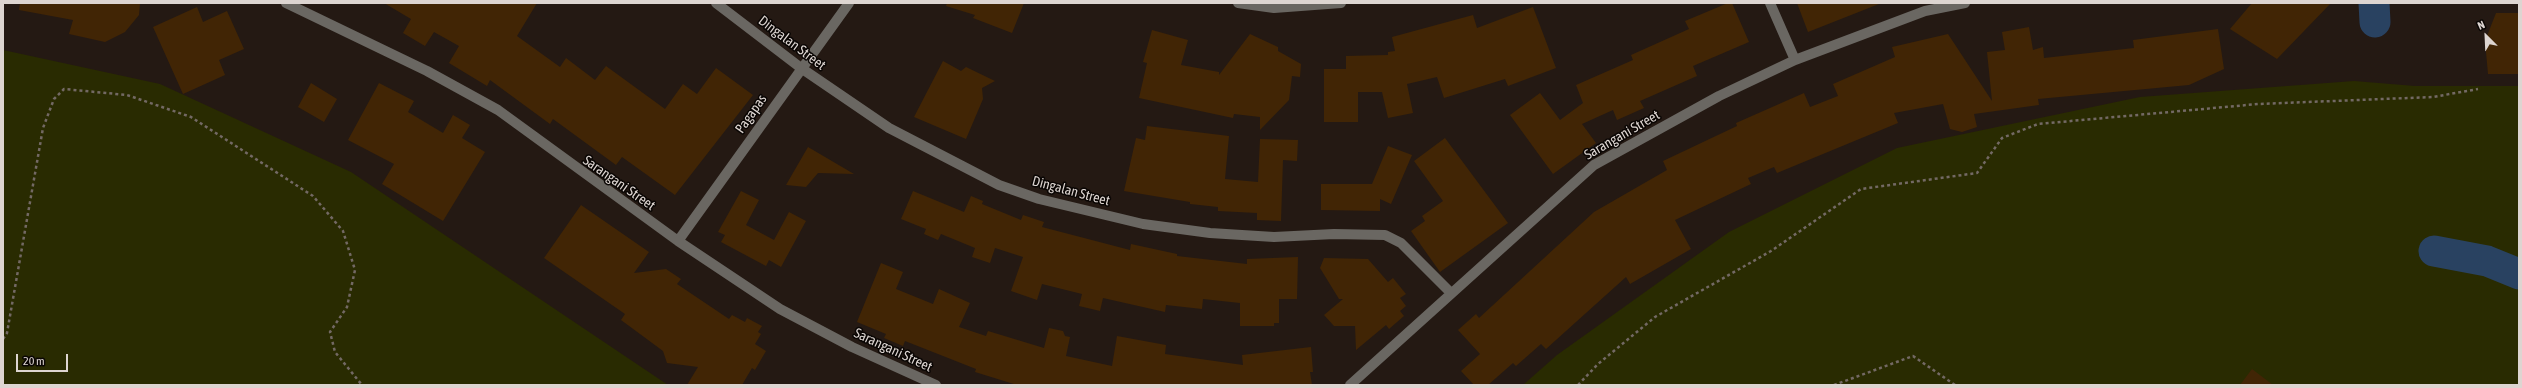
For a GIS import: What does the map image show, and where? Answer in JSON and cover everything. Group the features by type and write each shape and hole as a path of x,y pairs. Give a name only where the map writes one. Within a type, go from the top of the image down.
{"street":[{"name":"Sarangani Street","path":"286,3 427,71 498,110 678,241 780,309 852,347 936,385"},
{"name":"Dingalan Street","path":"716,3 801,68 889,128 999,184 1032,196 1142,224 1210,233 1274,237 1334,234 1385,235 1401,243 1451,293"},
{"name":"Pagapas","path":"678,241 849,3"},
{"path":"1238,3 1274,8 1340,3"},
{"path":"1770,3 1795,60"},
{"name":"Sarangani Street","path":"1350,385 1594,165 1719,96 1795,60 1925,11 1965,3"}],"path":[{"path":"3,339 7,333 43,128 54,99 64,89 127,95 191,117 313,196 343,231 355,270 348,307 330,332 335,352 362,385"},
{"path":"1578,385 1598,364 1655,317 1771,251 1861,189 1977,173 2002,138 2038,124 2258,104 2433,97 2478,89"},
{"path":"1834,385 1912,356 1956,385"}],"green space":[{"path":"3,50 160,84 351,172 668,385 3,385"},
{"path":"2354,81 2415,86 2519,86 2519,385 1523,385 1557,355 1729,232 1897,148 2140,97"}],"building":[{"path":"20,3 140,3 139,15 125,32 105,42 69,34 73,20 19,10"},
{"path":"384,3 537,3 517,36 560,67 566,58 595,80 606,66 665,109 683,84 697,94 716,68 753,95 675,195 622,157 616,165 553,119 550,124 490,80 487,86 449,63 459,46 434,32 425,46 403,33 411,19"},
{"path":"947,3 1024,3 1012,33 973,18 975,15 946,6"},
{"path":"1728,3 1732,3 1749,42 1693,66 1697,76 1640,101 1644,108 1617,120 1613,110 1582,124 1596,143 1553,174 1510,115 1540,93 1560,120 1583,103 1576,85 1633,60 1631,55 1689,29 1685,21"},
{"path":"1797,3 1879,3 1879,4 1808,32"},
{"path":"2252,3 2331,3 2277,59 2230,29"},
{"path":"197,7 203,22 227,11 244,49 219,60 225,75 183,94 153,27"},
{"path":"1533,7 1556,68 1508,86 1505,79 1444,98 1437,77 1407,84 1413,113 1388,118 1382,92 1358,92 1358,122 1324,122 1324,69 1346,69 1346,56 1388,55 1388,52 1395,51 1392,37 1473,15 1477,28"},
{"path":"2496,13 2519,13 2519,74 2488,74 2485,41"},
{"path":"2029,27 2033,50 2043,47 2044,58 2134,48 2133,40 2218,29 2224,69 2189,85 2038,99 2039,105 1974,114 1977,127 1962,132 1950,129 1943,104 1894,113 1898,123 1777,173 1774,167 1748,178 1751,184 1675,220 1691,249 1630,284 1626,277 1546,349 1541,344 1516,366 1513,363 1488,385 1474,385 1461,371 1480,354 1458,330 1476,314 1479,318 1594,212 1667,170 1663,161 1737,126 1736,123 1804,93 1810,107 1838,96 1833,84 1895,57 1892,47 1948,34 1992,101 1987,52 2005,50 2002,32"},
{"path":"1152,30 1188,40 1181,65 1219,72 1219,75 1250,34 1278,47 1278,51 1301,64 1300,77 1292,76 1289,100 1260,130 1260,117 1234,114 1233,118 1139,98 1147,63 1143,62"},
{"path":"943,61 961,71 966,67 995,81 982,88 983,99 966,139 914,117"},
{"path":"311,83 337,99 324,122 298,107"},
{"path":"379,83 414,101 408,112 443,133 453,115 470,125 462,138 485,152 443,221 382,184 394,164 348,140"},
{"path":"1147,126 1229,136 1225,179 1258,182 1260,139 1298,140 1297,161 1283,160 1281,221 1257,220 1257,213 1218,211 1218,207 1190,204 1190,202 1124,191 1136,138 1145,140"},
{"path":"1445,138 1508,223 1440,272 1411,231 1425,221 1422,216 1443,201 1414,161"},
{"path":"1388,146 1412,155 1391,204 1380,199 1380,211 1321,210 1321,184 1372,184"},
{"path":"808,147 854,174 818,173 806,187 786,185"},
{"path":"741,191 759,200 746,225 774,240 789,212 806,221 781,267 769,260 766,266 721,242 725,235 718,232"},
{"path":"913,191 964,212 971,196 983,201 982,204 1021,220 1023,215 1044,222 1042,227 1130,250 1131,244 1177,254 1177,256 1247,264 1247,259 1298,257 1297,299 1279,299 1279,323 1274,323 1274,326 1240,326 1240,303 1203,299 1202,309 1166,305 1165,312 1103,298 1100,311 1079,306 1082,294 1042,284 1037,300 1011,291 1023,257 995,248 990,263 972,257 975,248 941,234 938,240 924,234 926,229 901,219"},
{"path":"581,205 649,252 634,273 666,269 681,279 677,284 729,319 732,315 745,322 747,318 762,326 758,332 761,334 755,344 766,351 755,370 752,368 742,385 687,385 698,367 667,363 663,351 621,320 625,314 544,258"},
{"path":"1324,258 1368,259 1388,282 1393,278 1406,294 1400,298 1406,306 1400,311 1404,316 1389,329 1386,325 1356,350 1355,326 1334,326 1324,315 1343,299 1339,299 1320,268"},
{"path":"881,263 903,272 896,289 933,304 939,289 970,303 959,327 986,336 988,331 1044,348 1049,328 1063,331 1065,336 1070,337 1066,356 1112,366 1117,336 1166,345 1165,354 1243,365 1242,355 1311,347 1313,372 1310,372 1312,385 1017,385 975,372 976,369 905,341 903,346 884,338 886,334 857,322"},
{"path":"2252,369 2273,385 2240,385"}],"waterway":[{"path":"2374,3 2375,22"},
{"path":"2434,251 2487,261 2519,274"}]}
